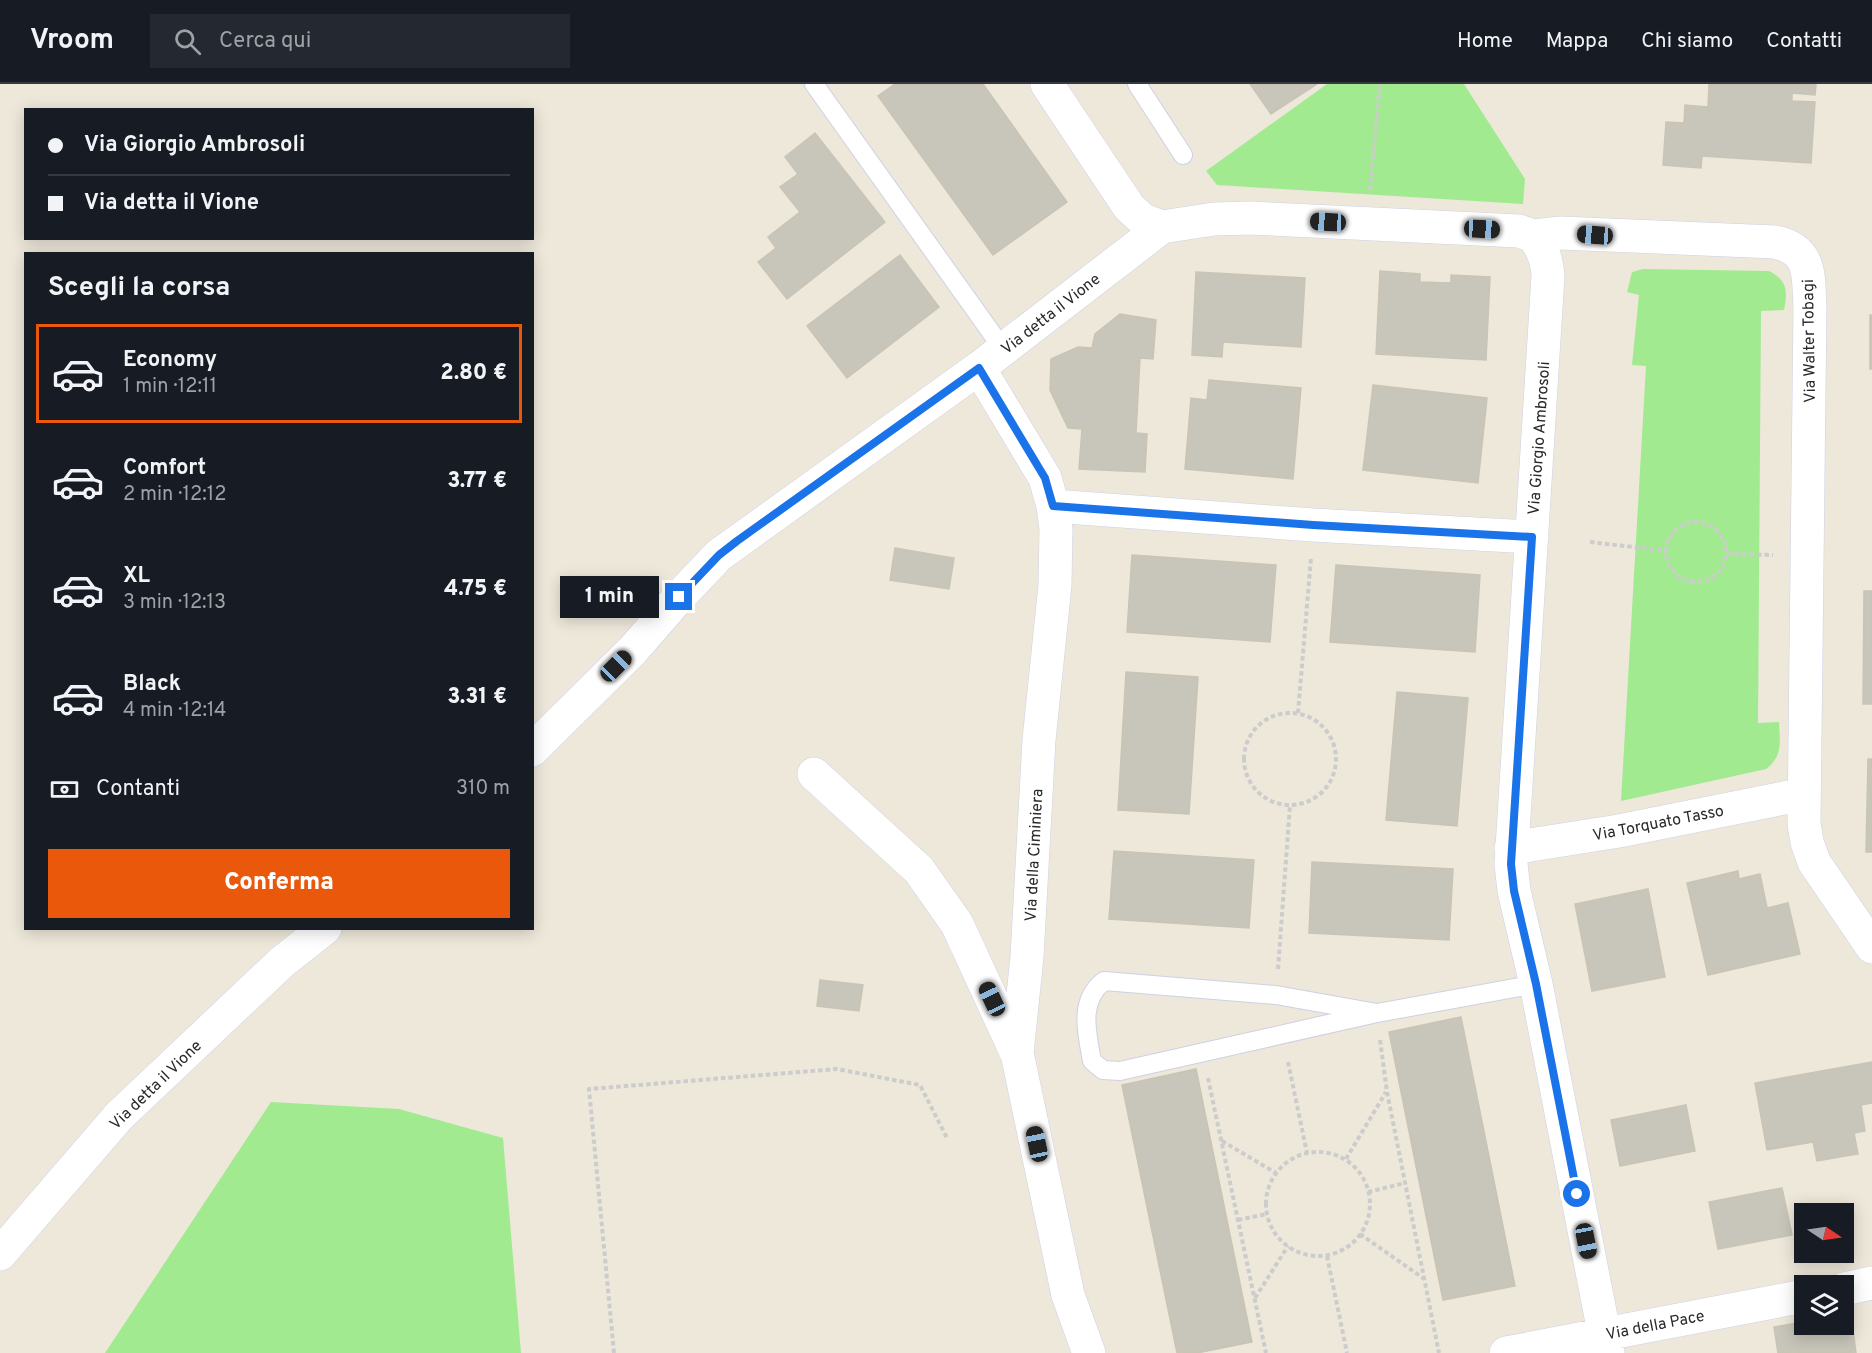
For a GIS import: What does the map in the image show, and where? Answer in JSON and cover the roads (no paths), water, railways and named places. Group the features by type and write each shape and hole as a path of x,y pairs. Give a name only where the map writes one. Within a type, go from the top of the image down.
{"street":[{"path":"1047,84 1129,207 1143,220 1162,227"},
{"name":"Via Walter Tobagi","path":"1162,227 1214,219 1250,218 1519,231 1533,236 1561,233 1775,243 1788,245 1799,253 1806,263 1809,308 1804,824 1814,862 1872,947"},
{"name":"Via detta il Vione","path":"534,748 633,650 719,555 991,359 1162,227"},
{"name":"Via Giorgio Ambrosoli","path":"1533,236 1541,247 1547,262 1548,276 1511,848 1514,891 1536,984 1606,1344"},
{"name":"Via della Ciminiera","path":"991,359 1045,478 1053,506 1056,529 1055,585 1040,740 1027,957 1017,1053 1068,1295 1089,1353"},
{"path":"1053,506 1313,525 1532,537"},
{"path":"814,774 919,870 957,924 1017,1053"},
{"name":"Via Torquato Tasso","path":"1511,848 1620,831 1804,794"},
{"name":"Via detta il Vione","path":"0,1254 119,1116 282,962 322,930"},
{"path":"1854,1287 1872,1283"},
{"name":"Via della Pace","path":"1506,1353 1606,1344 1794,1298"}],"lane":[{"path":"814,84 991,359"},
{"path":"1137,84 1183,155"},
{"path":"1377,1013 1276,995 1104,981 1094,988 1087,1004 1086,1029 1092,1061 1103,1070 1120,1071 1377,1013 1536,984"}]}
